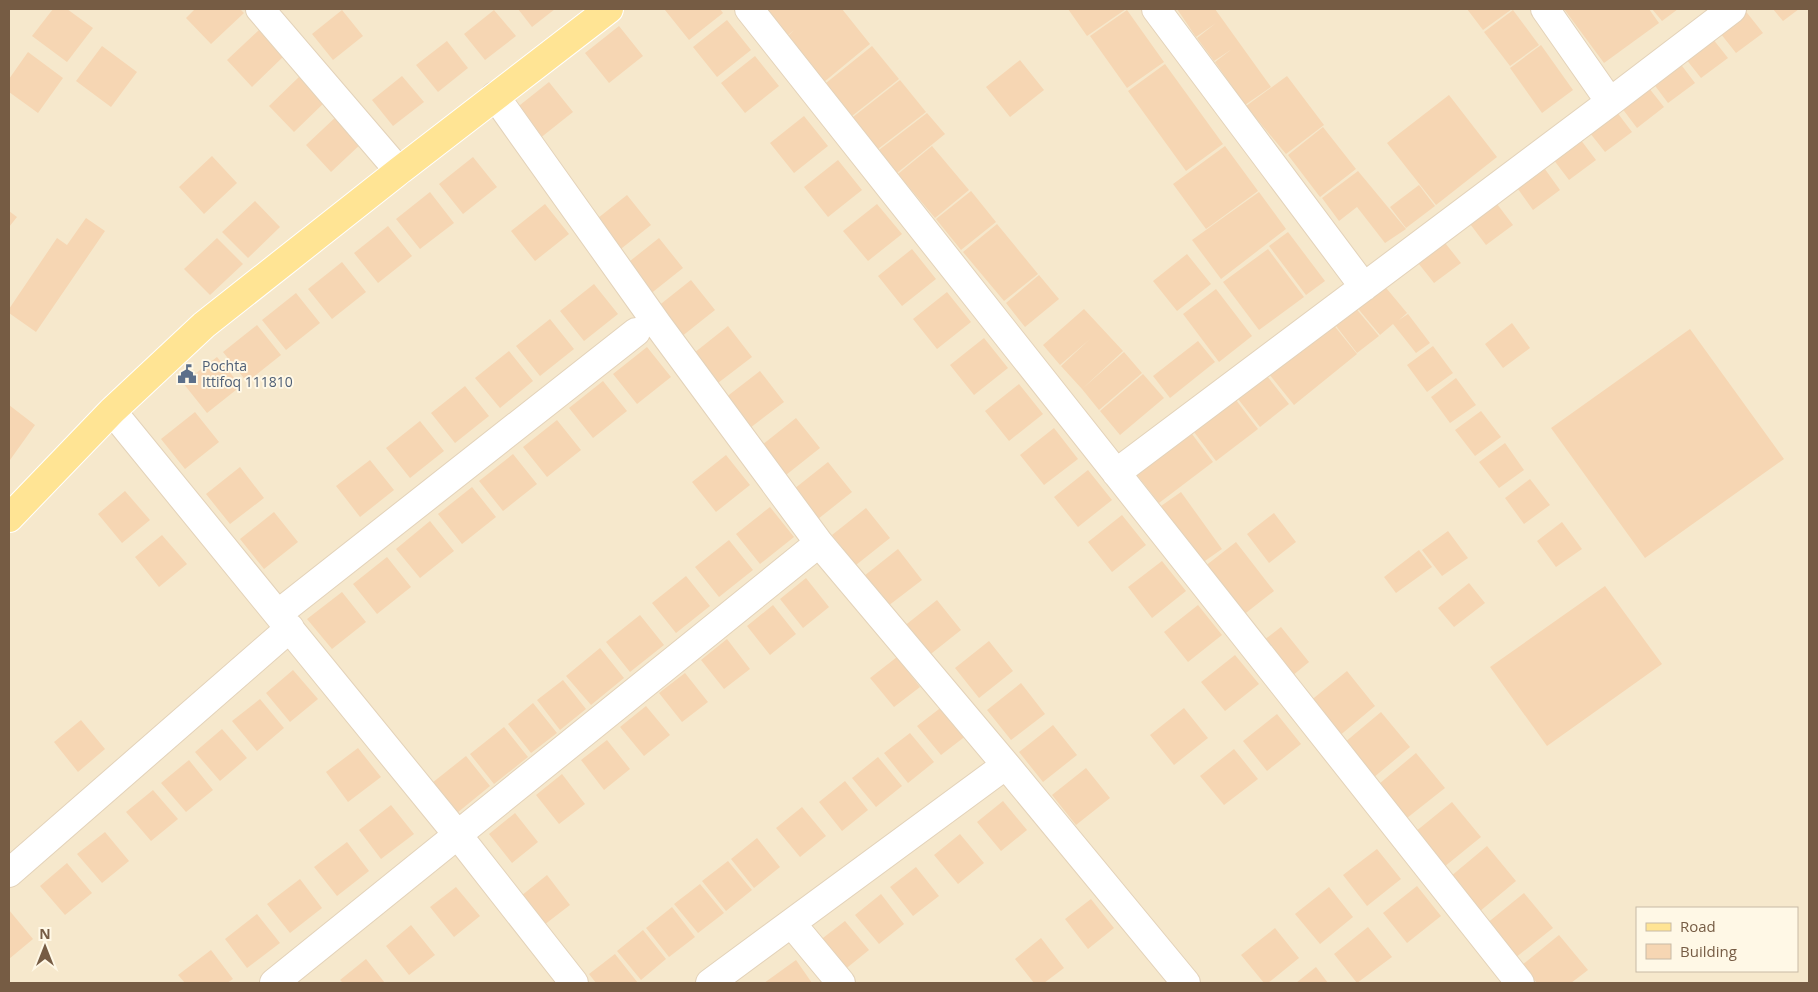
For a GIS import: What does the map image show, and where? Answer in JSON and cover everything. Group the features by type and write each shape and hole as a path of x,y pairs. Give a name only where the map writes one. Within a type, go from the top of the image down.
{"main road":[{"path":"9,518 112,411 204,324 609,9"}],"street":[{"path":"260,9 399,171"},
{"path":"749,9 1520,983"},
{"path":"1156,9 1364,288"},
{"path":"1545,9 1610,102"},
{"path":"1116,473 1732,9"},
{"path":"496,96 658,325 819,542 1186,983"},
{"path":"9,873 284,621 636,332"},
{"path":"112,411 458,834 574,983"},
{"path":"274,983 819,542"},
{"path":"710,983 1006,765"},
{"path":"792,924 841,983"}],"shaded area":[{"path":"9,9 1809,9 1809,983 9,983"}],"building":[{"path":"53,9 67,9 93,28 67,62 32,36"},
{"path":"195,9 240,9 244,13 211,44 186,18"},
{"path":"518,9 555,9 532,27"},
{"path":"720,9 723,13 689,40 665,10"},
{"path":"765,9 842,9 870,44 824,82 787,37 794,30 787,36"},
{"path":"1068,9 1126,9 1087,36"},
{"path":"1177,9 1215,9 1271,87 1245,105 1215,62 1232,49 1214,61 1197,38 1216,23 1196,37"},
{"path":"1467,9 1512,9 1483,30"},
{"path":"1564,9 1649,9 1659,23 1604,63"},
{"path":"1652,9 1678,9 1662,21"},
{"path":"1744,9 1763,33 1736,53 1717,29"},
{"path":"1773,9 1799,9 1783,21"},
{"path":"342,10 363,36 333,60 312,34"},
{"path":"494,10 516,36 485,60 464,34"},
{"path":"1127,10 1164,62 1127,88 1090,36"},
{"path":"1513,10 1539,45 1510,66 1484,32"},
{"path":"727,20 751,50 717,77 693,47"},
{"path":"619,26 643,56 609,83 585,53"},
{"path":"260,29 285,55 252,87 227,60"},
{"path":"1709,34 1728,58 1701,78 1682,54"},
{"path":"447,41 468,68 438,92 416,65"},
{"path":"1541,45 1573,90 1542,113 1510,68"},
{"path":"102,46 137,72 111,107 76,81"},
{"path":"872,46 899,79 852,116 826,83"},
{"path":"28,52 63,78 38,113 9,92 9,79"},
{"path":"755,56 779,86 745,113 721,83"},
{"path":"1676,58 1695,83 1668,103 1650,79"},
{"path":"1020,60 1044,90 1010,117 986,87"},
{"path":"1165,64 1223,144 1186,171 1128,91"},
{"path":"301,75 326,101 294,132 269,106"},
{"path":"402,76 424,102 393,126 372,100"},
{"path":"1287,76 1324,125 1286,154 1246,106"},
{"path":"900,80 926,112 878,149 853,117"},
{"path":"549,82 573,112 539,139 515,109"},
{"path":"1645,83 1664,107 1637,128 1618,103"},
{"path":"1449,95 1497,157 1436,205 1387,143"},
{"path":"1613,107 1632,132 1605,152 1586,128"},
{"path":"927,113 945,134 897,173 879,150"},
{"path":"339,114 364,141 331,172 306,145"},
{"path":"804,116 828,146 794,173 770,143"},
{"path":"1323,127 1356,169 1320,197 1288,155"},
{"path":"1577,135 1596,160 1569,180 1550,155"},
{"path":"932,146 969,190 935,218 898,174"},
{"path":"1225,146 1258,191 1206,229 1173,184"},
{"path":"212,156 237,183 204,214 179,187"},
{"path":"473,157 497,187 463,214 439,184"},
{"path":"838,160 862,190 828,217 804,187"},
{"path":"1542,165 1560,190 1533,210 1515,185"},
{"path":"1358,171 1406,229 1385,243 1357,207 1339,221 1322,198"},
{"path":"1419,185 1435,206 1406,228 1390,207"},
{"path":"971,191 996,222 961,250 936,219"},
{"path":"430,192 454,223 420,249 396,219"},
{"path":"1259,192 1286,229 1221,279 1192,240"},
{"path":"627,195 651,225 617,252 593,222"},
{"path":"1494,200 1513,225 1486,245 1467,220"},
{"path":"255,201 280,227 248,258 222,232"},
{"path":"545,204 569,234 535,261 511,231"},
{"path":"877,204 902,234 868,261 843,231"},
{"path":"9,211 17,217 9,227"},
{"path":"86,218 105,231 36,332 9,313 9,309 57,238 67,245"},
{"path":"997,224 1038,274 1004,301 963,252"},
{"path":"388,226 412,256 378,283 354,253"},
{"path":"1288,232 1325,281 1306,295 1269,246"},
{"path":"217,238 243,264 210,295 184,269"},
{"path":"659,238 683,268 649,295 625,265"},
{"path":"1442,239 1461,263 1434,283 1415,259"},
{"path":"912,249 936,279 902,306 878,276"},
{"path":"1268,249 1304,297 1259,330 1223,282"},
{"path":"1187,254 1211,284 1177,311 1153,281"},
{"path":"342,262 366,292 332,319 308,289"},
{"path":"1039,275 1059,299 1025,327 1006,303"},
{"path":"691,280 715,310 681,337 657,307"},
{"path":"1382,283 1407,313 1399,320 1408,314 1430,343 1416,353 1393,324 1380,335 1355,305"},
{"path":"594,284 618,314 584,341 560,311"},
{"path":"1216,289 1252,336 1219,362 1183,314"},
{"path":"947,292 971,322 937,349 913,319"},
{"path":"296,293 320,323 286,350 262,320"},
{"path":"1354,306 1379,336 1357,353 1333,322"},
{"path":"1084,309 1123,351 1082,389 1061,366 1090,339 1060,365 1043,345"},
{"path":"550,319 574,349 540,376 516,346"},
{"path":"1332,323 1357,354 1294,405 1269,374"},
{"path":"1512,323 1530,348 1503,368 1485,344"},
{"path":"257,325 281,355 247,382 223,352"},
{"path":"728,326 752,357 718,383 694,353"},
{"path":"1690,329 1784,459 1645,558 1551,428"},
{"path":"984,338 1008,368 974,395 950,365"},
{"path":"1198,341 1215,362 1170,398 1153,376"},
{"path":"1433,346 1453,373 1427,392 1407,365"},
{"path":"647,347 671,377 637,404 613,374"},
{"path":"509,351 533,381 500,408 475,378"},
{"path":"1124,352 1142,373 1099,410 1082,389"},
{"path":"217,357 241,386 207,413 183,383"},
{"path":"760,371 784,402 750,428 725,398"},
{"path":"1143,374 1164,398 1120,435 1100,411"},
{"path":"1267,376 1289,404 1260,427 1238,399"},
{"path":"1456,378 1476,405 1450,423 1431,397"},
{"path":"603,381 627,411 593,438 569,408"},
{"path":"1019,384 1043,414 1009,441 985,411"},
{"path":"465,386 489,416 455,443 431,413"},
{"path":"1236,400 1258,429 1216,461 1194,432"},
{"path":"9,405 35,425 10,460 9,459"},
{"path":"1481,411 1501,437 1475,456 1455,430"},
{"path":"195,412 219,442 185,469 161,439"},
{"path":"796,418 820,448 786,475 762,445"},
{"path":"557,420 581,450 547,477 523,447"},
{"path":"420,421 444,451 410,478 386,448"},
{"path":"1054,428 1078,459 1044,485 1020,455"},
{"path":"1192,434 1213,462 1159,503 1137,475"},
{"path":"1505,443 1524,470 1499,488 1479,462"},
{"path":"513,454 537,484 503,511 479,481"},
{"path":"726,455 750,485 716,512 692,482"},
{"path":"370,460 394,490 360,517 336,486"},
{"path":"828,462 852,492 818,519 794,489"},
{"path":"240,467 264,498 230,524 206,494"},
{"path":"1088,470 1112,500 1078,527 1054,497"},
{"path":"1530,479 1550,505 1524,524 1505,498"},
{"path":"472,487 496,517 462,544 438,514"},
{"path":"125,491 150,520 122,543 98,514"},
{"path":"1181,492 1222,549 1202,563 1161,506"},
{"path":"770,507 794,537 760,564 736,534"},
{"path":"866,508 890,538 856,565 832,535"},
{"path":"274,512 298,542 264,569 240,539"},
{"path":"1274,513 1296,542 1269,563 1247,534"},
{"path":"1122,515 1146,545 1112,572 1088,542"},
{"path":"430,521 454,551 420,578 396,549"},
{"path":"1562,522 1582,549 1556,567 1537,541"},
{"path":"1448,531 1468,558 1442,576 1422,550"},
{"path":"162,535 187,564 159,587 135,557"},
{"path":"729,540 753,570 719,597 695,567"},
{"path":"1236,542 1274,591 1242,616 1204,567"},
{"path":"898,549 922,580 888,606 864,576"},
{"path":"1419,550 1432,567 1396,593 1384,577"},
{"path":"387,557 411,587 377,614 353,584"},
{"path":"1162,561 1186,591 1152,618 1128,587"},
{"path":"686,576 710,606 676,633 652,603"},
{"path":"806,578 829,607 803,628 780,599"},
{"path":"1469,583 1485,603 1454,627 1438,608"},
{"path":"1605,586 1662,664 1547,746 1490,667"},
{"path":"342,592 366,622 332,649 307,619"},
{"path":"937,600 961,630 927,657 903,627"},
{"path":"773,605 796,634 770,655 747,626"},
{"path":"1198,605 1222,635 1188,662 1164,632"},
{"path":"640,615 664,645 630,672 606,642"},
{"path":"1281,627 1309,662 1292,676 1264,640"},
{"path":"727,639 750,669 724,689 701,660"},
{"path":"989,641 1013,671 979,698 955,668"},
{"path":"600,648 624,678 591,705 566,676"},
{"path":"1235,655 1259,684 1225,711 1201,682"},
{"path":"897,657 920,687 894,707 870,678"},
{"path":"293,670 318,699 290,722 266,693"},
{"path":"1347,671 1375,706 1338,737 1309,702"},
{"path":"685,673 708,702 682,722 659,693"},
{"path":"563,680 586,709 560,730 537,700"},
{"path":"1021,683 1045,714 1011,740 987,710"},
{"path":"260,699 284,728 257,751 232,721"},
{"path":"533,703 557,733 531,753 508,724"},
{"path":"646,706 670,735 644,756 620,727"},
{"path":"943,706 967,735 941,755 917,726"},
{"path":"1184,708 1208,738 1174,765 1150,735"},
{"path":"1381,712 1410,747 1373,778 1344,743"},
{"path":"1277,714 1301,744 1267,771 1243,741"},
{"path":"81,720 105,749 78,772 54,742"},
{"path":"1053,725 1077,755 1043,782 1019,752"},
{"path":"504,727 528,757 494,784 470,754"},
{"path":"222,729 247,758 220,781 195,752"},
{"path":"910,733 934,762 908,783 884,753"},
{"path":"607,740 630,769 604,790 581,760"},
{"path":"358,748 381,777 348,802 326,772"},
{"path":"1234,749 1258,779 1224,805 1200,776"},
{"path":"1416,753 1445,788 1407,818 1379,784"},
{"path":"466,756 490,786 457,813 432,783"},
{"path":"878,757 902,786 876,807 852,778"},
{"path":"189,760 213,790 186,812 161,783"},
{"path":"1086,768 1110,798 1076,825 1052,795"},
{"path":"562,774 585,804 559,824 536,795"},
{"path":"845,781 868,810 842,831 819,802"},
{"path":"153,790 178,819 151,841 126,812"},
{"path":"1003,801 1027,830 1001,851 977,822"},
{"path":"1452,802 1481,837 1444,867 1415,832"},
{"path":"391,805 414,834 381,859 359,830"},
{"path":"802,807 826,836 800,857 776,828"},
{"path":"515,813 538,842 512,863 489,834"},
{"path":"105,832 129,861 102,883 77,854"},
{"path":"960,834 984,863 958,884 934,855"},
{"path":"757,838 780,867 754,888 731,859"},
{"path":"347,842 369,871 337,896 314,867"},
{"path":"1487,846 1516,881 1479,912 1450,877"},
{"path":"1377,849 1401,879 1367,906 1343,875"},
{"path":"728,861 752,890 726,911 702,881"},
{"path":"67,863 92,893 65,915 40,886"},
{"path":"916,867 939,896 913,916 890,887"},
{"path":"547,875 570,905 544,925 521,896"},
{"path":"300,879 322,908 290,933 267,904"},
{"path":"700,884 724,913 698,933 674,904"},
{"path":"1417,886 1441,916 1407,943 1383,913"},
{"path":"456,887 480,916 454,937 430,907"},
{"path":"1329,887 1353,917 1320,944 1295,914"},
{"path":"1524,893 1553,928 1515,958 1486,924"},
{"path":"881,894 904,924 879,944 855,915"},
{"path":"1091,899 1114,928 1088,949 1065,919"},
{"path":"672,907 695,937 669,957 646,928"},
{"path":"9,910 33,939 9,959"},
{"path":"257,914 280,943 247,968 225,939"},
{"path":"845,921 869,950 843,971 819,941"},
{"path":"411,925 435,955 409,975 386,946"},
{"path":"1368,927 1392,957 1357,983 1334,954"},
{"path":"1275,928 1299,958 1268,983 1264,983 1241,955"},
{"path":"643,930 666,959 641,980 617,951"},
{"path":"1559,935 1588,970 1571,983 1537,983 1522,965"},
{"path":"1041,938 1064,968 1044,983 1034,983 1015,959"},
{"path":"211,950 233,979 227,983 185,983 178,975"},
{"path":"615,954 638,983 596,983 589,974"},
{"path":"366,959 385,983 343,983 340,980"},
{"path":"796,960 812,983 764,983"},
{"path":"1316,967 1328,983 1296,983"}],"place":[{"name":"Pochta Ittifoq 111810","path":"187,374"}]}
